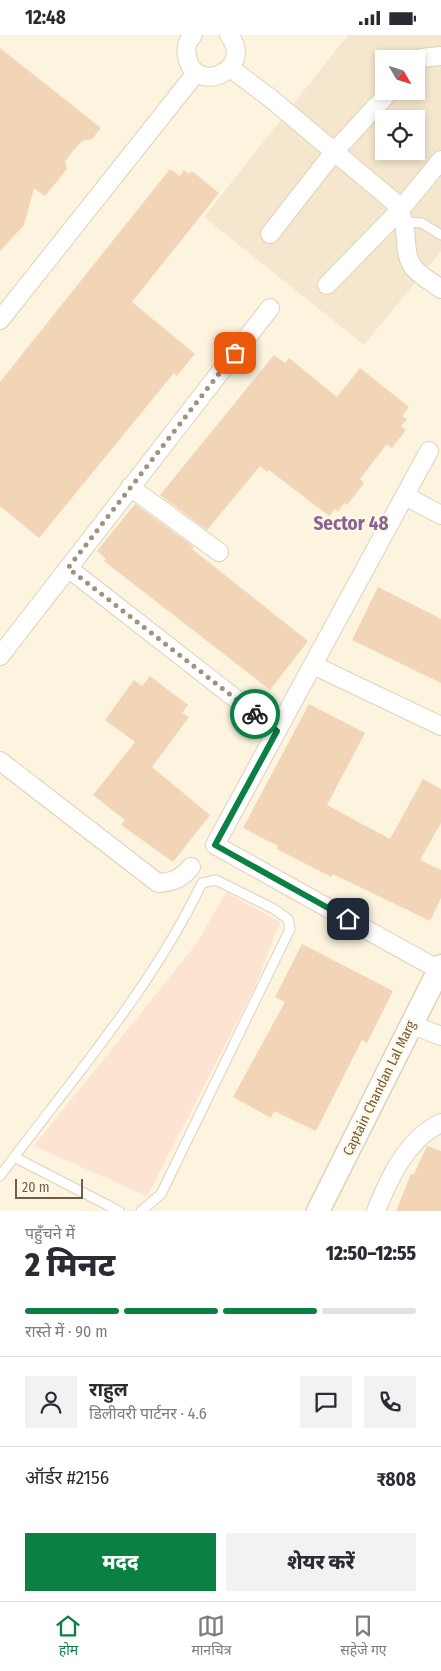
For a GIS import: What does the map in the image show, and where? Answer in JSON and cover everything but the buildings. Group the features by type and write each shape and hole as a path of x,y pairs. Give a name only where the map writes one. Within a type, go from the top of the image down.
{"street":[{"path":"189,36 186,51 188,63 196,73 207,77 220,76 230,68 236,56 234,42 229,35"},
{"path":"425,58 441,56"},
{"path":"230,68 334,152 403,216 408,256 413,266 441,289"},
{"path":"0,319 196,73"},
{"path":"270,234 334,152 382,100"},
{"path":"327,285 403,216 441,160"},
{"path":"0,656 270,308"},
{"path":"429,451 215,845 440,968"},
{"path":"130,487 219,552"},
{"path":"405,496 441,515"},
{"path":"68,568 277,731"},
{"path":"312,665 441,726"},
{"path":"0,761 158,883 171,883 184,875 190,867"},
{"name":"Captain Chandan Lal Marg","path":"318,1211 440,968"},
{"path":"410,1025 441,1036"},
{"path":"376,1211 389,1177 417,1140 441,1123"}],"lane":[{"path":"403,216 422,223 441,235"},
{"path":"0,1176 130,1005 165,953 202,883 216,880 274,909 288,919 290,929 161,1194 140,1211"},
{"path":"14,1157 119,1211"}],"shaded area":[{"path":"348,35 441,35 441,251 364,345 204,217"},
{"path":"226,892 280,922 254,989 147,1196 34,1146 197,943"}],"way so far":[{"path":"235,353 68,568 255,714"}],"district":[{"name":"Sector 48","path":"351,523"}],"route":[{"path":"255,714 277,731 215,845 348,919"}]}
